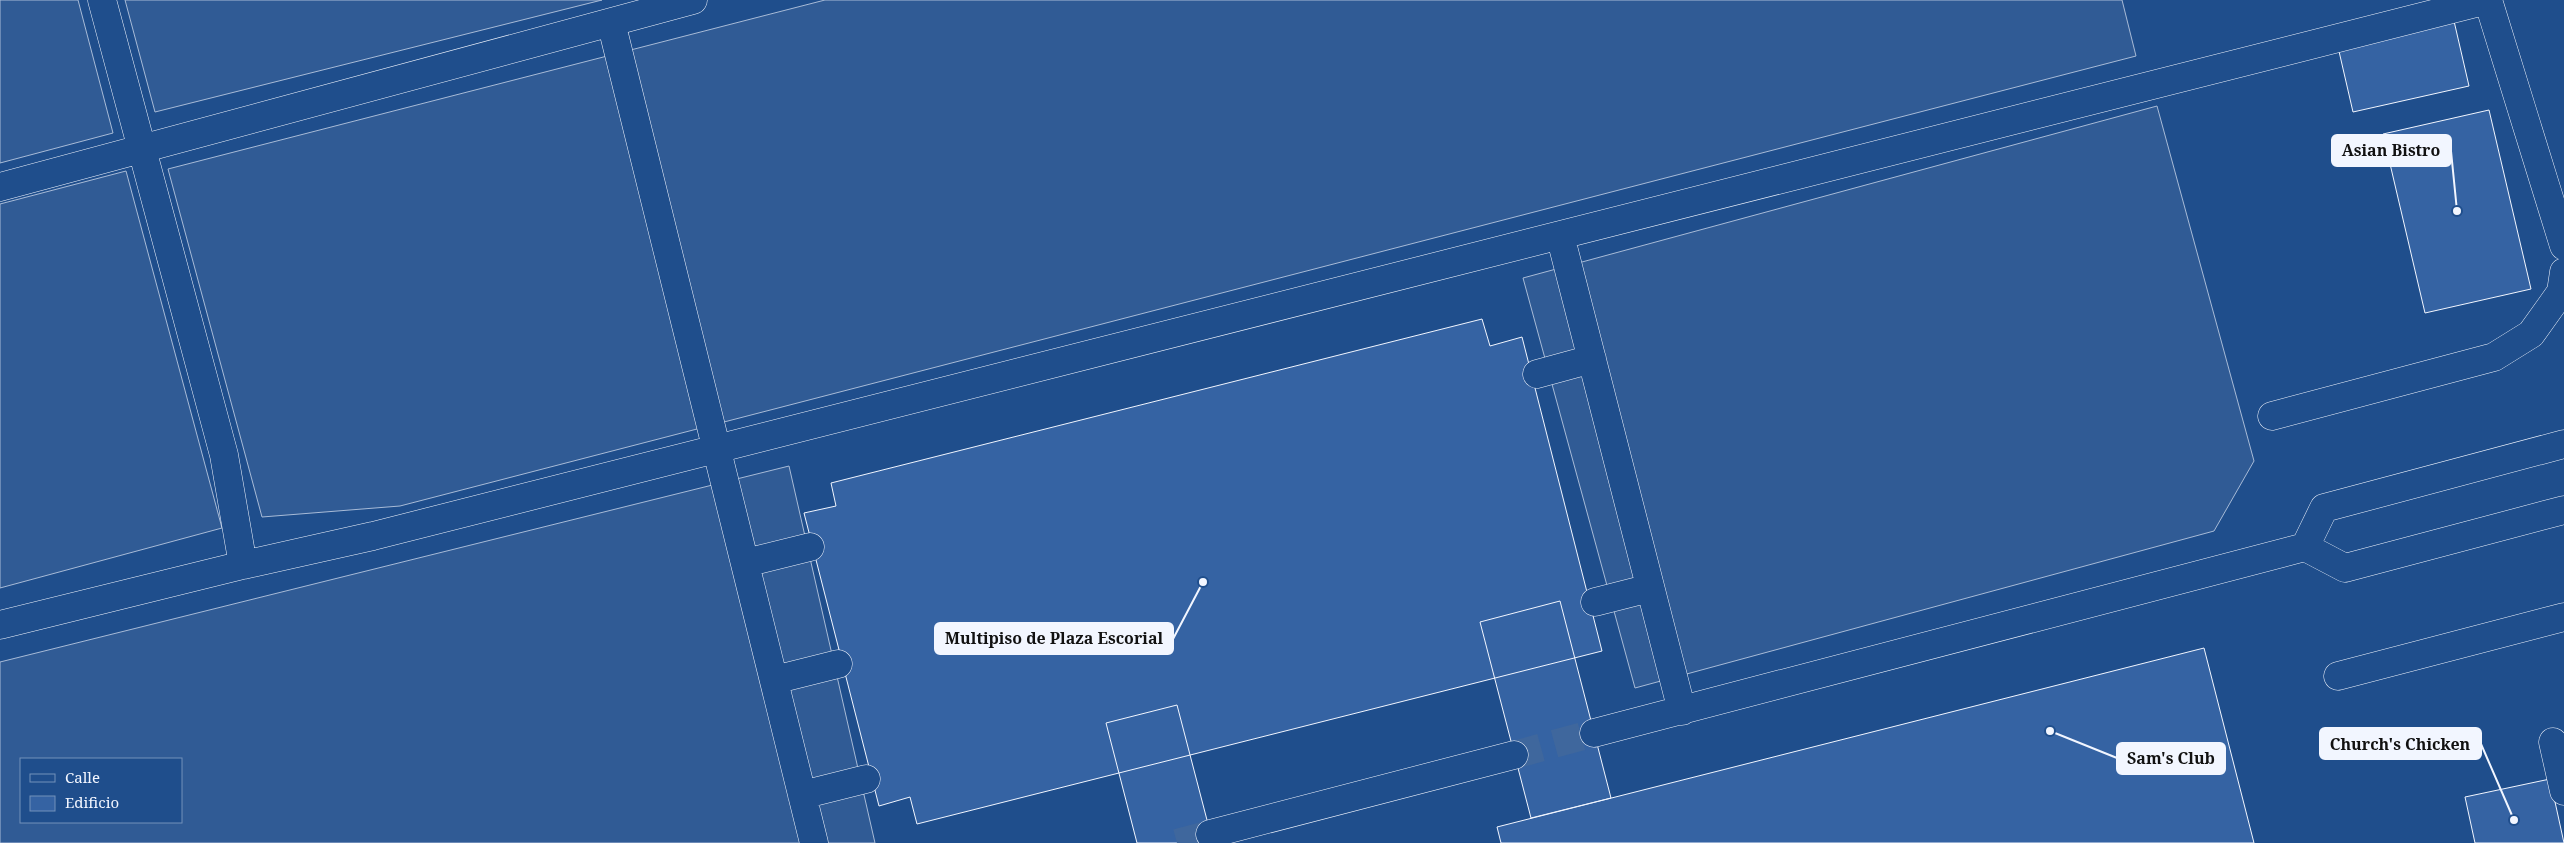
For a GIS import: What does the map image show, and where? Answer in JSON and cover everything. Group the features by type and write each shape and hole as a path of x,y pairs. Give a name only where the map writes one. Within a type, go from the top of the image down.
{"street":[{"path":"102,0 224,455 243,565"},
{"path":"0,186 693,0"},
{"path":"0,625 243,565 373,536 2488,0 2564,246"},
{"path":"611,22 814,843"},
{"path":"1560,235 1682,710"},
{"path":"2272,416 2494,357 2531,334 2561,292 2564,272"},
{"path":"1537,374 1592,359"},
{"path":"2305,547 2324,508 2560,443"},
{"path":"1594,734 2305,547 2345,568 2564,510"},
{"path":"745,563 810,546"},
{"path":"1595,602 1650,588"},
{"path":"2338,676 2564,617"},
{"path":"774,680 838,664"},
{"path":"2554,742 2564,791"},
{"path":"1210,834 1514,755"},
{"path":"802,795 866,779"}],"shaded area":[{"path":"0,0 78,0 113,133 0,163"},
{"path":"125,0 602,0 155,112"},
{"path":"825,0 2122,0 2136,56 400,506 262,517 168,169"},
{"path":"2157,106 2254,461 2214,531 1635,688 1523,278"},
{"path":"126,171 222,528 0,588 0,204"},
{"path":"789,466 875,843 0,843 0,662"}],"building":[{"path":"2454,21 2469,86 2353,112 2338,47"},
{"path":"2489,110 2531,289 2425,313 2383,134"},
{"path":"1482,319 1490,346 1522,337 1602,651 917,824 910,797 879,806 804,513 836,506 831,483"},
{"path":"1560,601 1611,798 1531,818 1480,622"},
{"path":"2204,648 2254,843 1501,843 1497,827"},
{"path":"1177,705 1213,843 1137,843 1106,723"},
{"path":"2550,779 2564,843 2475,843 2465,797"}],"tunnel":[{"path":"1514,755 1594,733"},
{"path":"1177,843 1210,834"}],"place":[{"name":"Asian Bistro","path":"2457,211"},
{"name":"Multipiso de Plaza Escorial","path":"1203,582"},
{"name":"Sam's Club","path":"2050,731"},
{"name":"Church's Chicken","path":"2514,820"}]}
